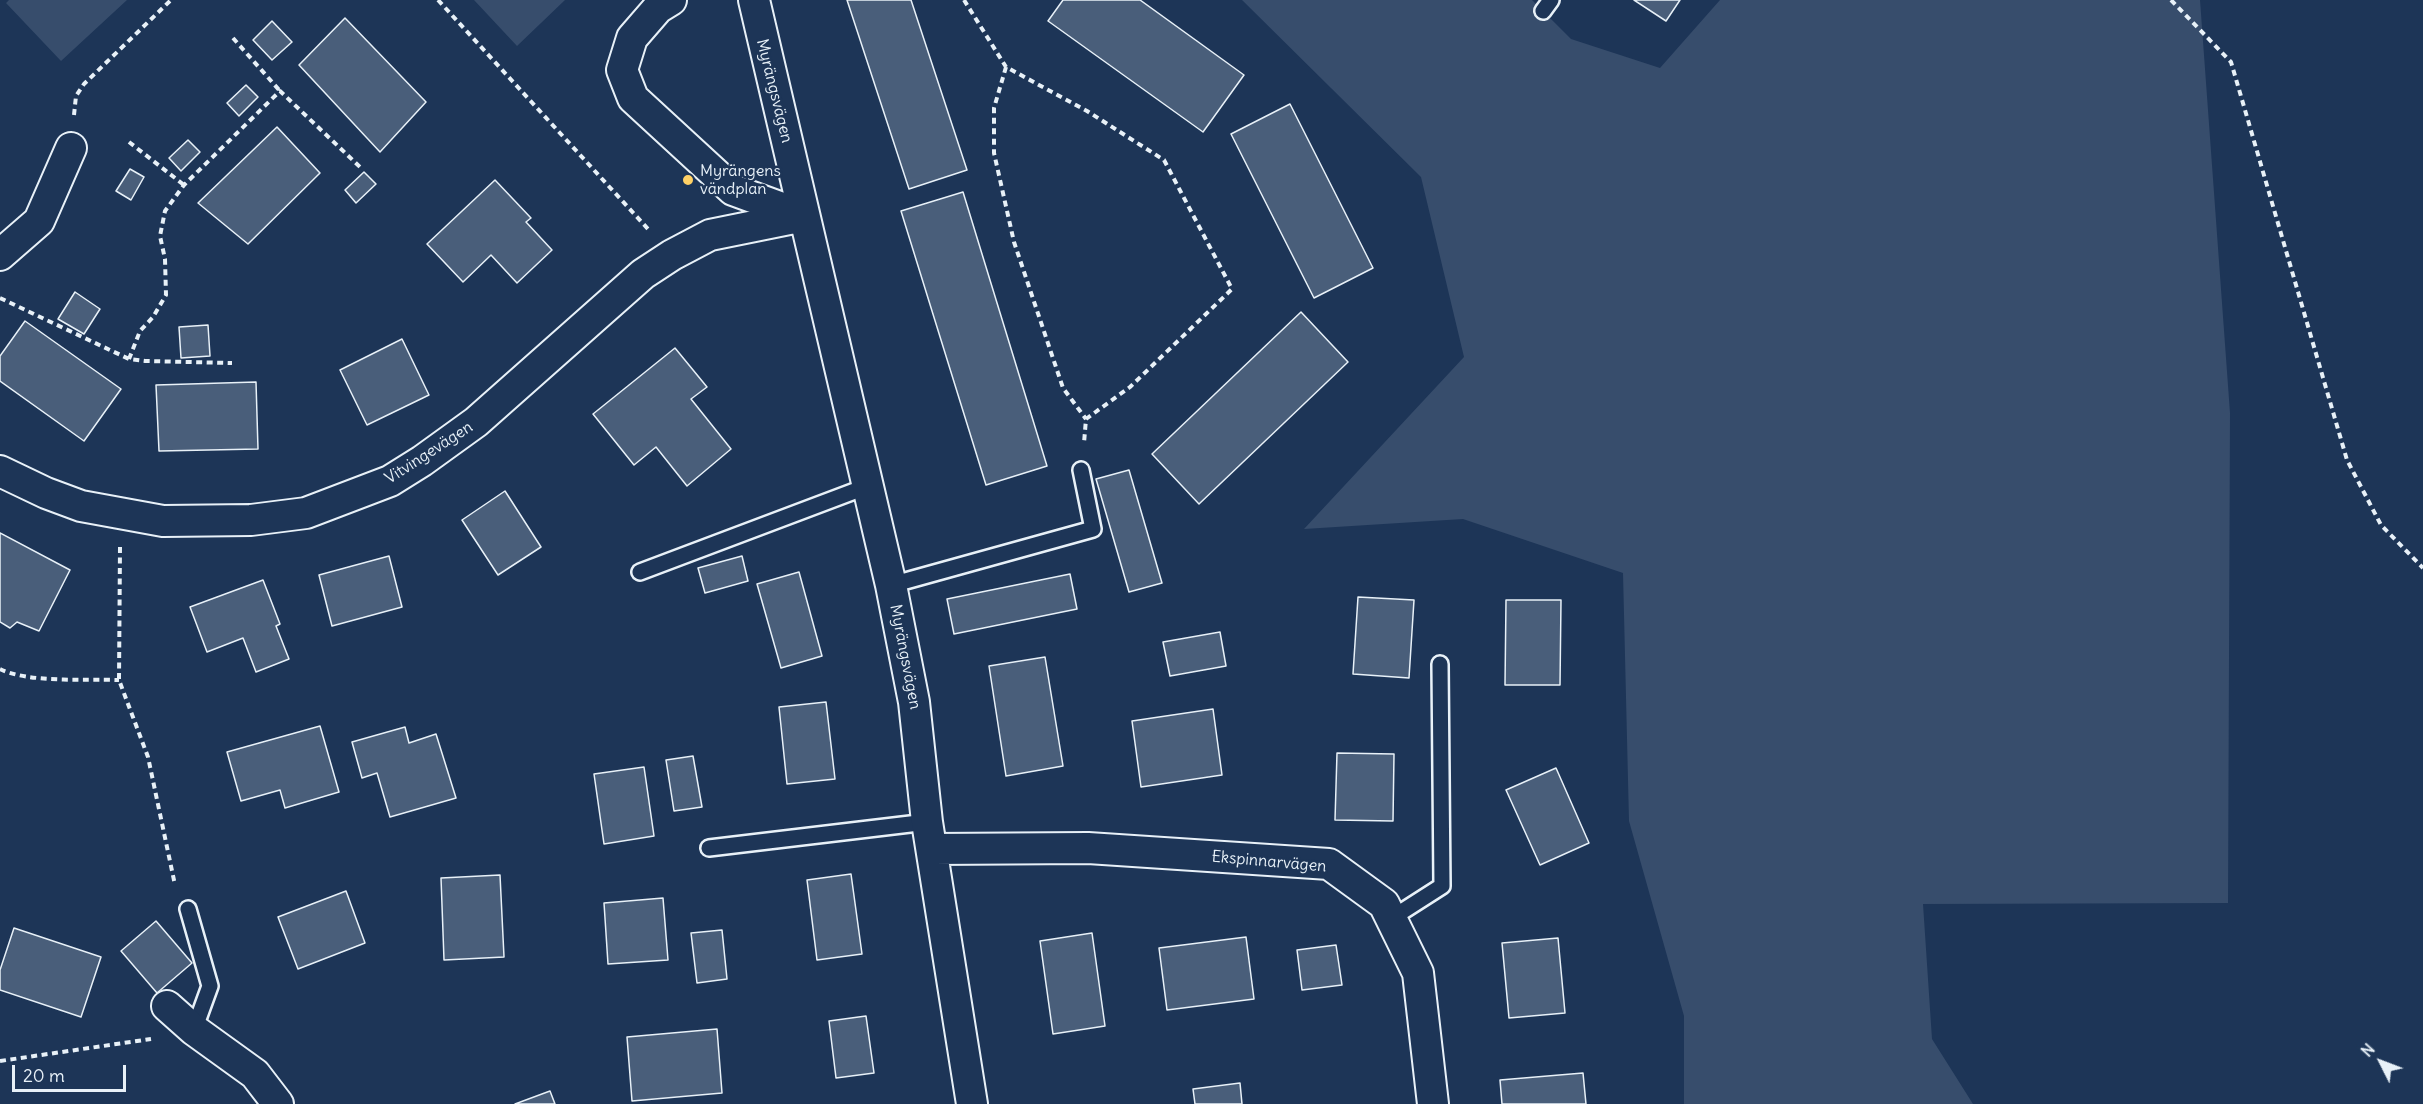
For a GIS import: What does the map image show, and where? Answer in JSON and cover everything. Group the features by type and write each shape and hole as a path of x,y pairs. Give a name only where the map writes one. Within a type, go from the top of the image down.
{"street":[{"path":"671,0 658,8 632,38 622,70 633,98 733,190 804,216"},
{"name":"Myrängsvägen","path":"753,0 891,585 914,702 930,835 972,1104"},
{"path":"0,255 39,220 71,148"},
{"name":"Vitvingevägen","path":"0,471 46,493 81,506 163,520 251,520 306,513 390,481 422,461 476,422 643,274 672,255 710,235 804,216"},
{"name":"Ekspinnarvägen","path":"930,835 1329,864 1384,904 1418,973 1432,1104"},
{"path":"167,1005 194,1030 255,1074 278,1104"}],"lane":[{"path":"891,585 1093,529 1081,470"},
{"path":"640,572 868,486"},
{"path":"1392,918 1442,886 1440,664"},
{"path":"709,848 930,835"},
{"path":"188,909 210,986 194,1030"}],"path":[{"path":"71,148 76,96 84,84 171,0"},
{"path":"438,0 672,255"},
{"path":"964,0 1006,67 1087,111 1164,160 1232,289 1130,387 1086,419"},
{"path":"2171,0 2231,62 2347,460 2381,525 2423,568"},
{"path":"233,38 280,91 360,167"},
{"path":"1006,67 994,108 994,153 1014,242 1063,387 1086,419 1081,470"},
{"path":"129,359 140,332 166,296 165,260 160,236 165,211 184,185 280,91"},
{"path":"129,142 184,185"},
{"path":"0,298 129,359 232,363"},
{"path":"120,513 119,680 148,757 177,897 188,909"},
{"path":"0,669 10,674 30,676 119,680"},
{"path":"0,1061 151,1039 157,1013 167,1005"}],"shaded area":[{"path":"9,0 127,0 61,61 6,3"},
{"path":"474,0 565,0 517,46"},
{"path":"1242,0 1532,0 1571,39 1660,68 1720,0 2200,0 2230,413 2228,903 1923,904 1932,1039 1973,1104 1684,1104 1684,1016 1629,821 1623,573 1463,519 1304,529 1464,357 1421,177"}],"building":[{"path":"847,0 911,0 967,170 909,189"},
{"path":"1063,0 1140,0 1244,75 1203,132 1048,21"},
{"path":"1634,0 1680,0 1666,21"},
{"path":"345,18 426,102 380,152 299,65"},
{"path":"272,21 292,42 272,60 253,40"},
{"path":"246,85 258,97 239,116 227,103"},
{"path":"1290,104 1373,268 1314,298 1231,134"},
{"path":"277,127 320,173 248,244 198,203"},
{"path":"188,140 200,152 181,171 169,158"},
{"path":"130,169 144,177 131,200 116,191"},
{"path":"364,172 376,184 356,203 345,190"},
{"path":"495,180 531,218 526,222 552,250 517,283 491,255 463,282 427,244"},
{"path":"963,192 1047,466 986,485 901,211"},
{"path":"75,292 100,309 84,334 58,319"},
{"path":"1301,312 1348,362 1199,504 1152,454"},
{"path":"25,321 121,389 84,441 0,381 0,356"},
{"path":"208,325 210,356 181,358 179,327"},
{"path":"402,339 429,395 367,425 340,370"},
{"path":"675,348 707,387 691,399 731,449 687,486 656,447 634,465 593,414"},
{"path":"256,382 258,449 159,451 156,385"},
{"path":"1129,470 1162,583 1129,592 1096,479"},
{"path":"505,491 541,547 498,575 462,520"},
{"path":"0,533 70,570 39,631 17,622 10,628 0,622"},
{"path":"389,556 402,607 332,626 319,575"},
{"path":"742,556 748,581 705,593 698,568"},
{"path":"799,572 822,656 781,668 757,584"},
{"path":"1070,574 1077,609 954,634 947,599"},
{"path":"263,580 280,624 276,626 289,659 256,672 243,638 207,652 190,607"},
{"path":"1358,597 1414,600 1409,678 1353,674"},
{"path":"1506,600 1561,600 1560,685 1505,685"},
{"path":"1220,632 1226,666 1170,676 1163,642"},
{"path":"1045,657 1063,766 1006,776 989,666"},
{"path":"826,702 835,779 787,784 779,707"},
{"path":"1213,709 1222,775 1141,787 1132,721"},
{"path":"320,726 339,792 285,808 280,790 241,801 227,752"},
{"path":"405,727 409,743 436,734 456,798 390,817 377,773 362,778 352,742"},
{"path":"1337,753 1394,754 1393,821 1335,820"},
{"path":"693,756 702,807 674,811 666,760"},
{"path":"644,767 654,836 604,844 594,774"},
{"path":"1556,768 1589,843 1540,865 1506,790"},
{"path":"851,874 862,954 817,960 807,880"},
{"path":"500,875 504,957 444,960 441,878"},
{"path":"346,891 365,943 298,969 278,917"},
{"path":"663,898 668,960 608,964 604,903"},
{"path":"156,921 192,963 157,993 121,951"},
{"path":"14,928 101,957 81,1017 0,990 0,970"},
{"path":"722,930 727,979 697,983 691,933"},
{"path":"1092,933 1105,1026 1053,1034 1040,941"},
{"path":"1246,937 1254,999 1167,1010 1159,948"},
{"path":"1558,938 1565,1013 1509,1018 1502,943"},
{"path":"1336,945 1342,985 1302,990 1297,950"},
{"path":"866,1016 874,1073 836,1078 829,1021"},
{"path":"717,1029 722,1093 632,1101 627,1037"},
{"path":"1583,1073 1586,1104 1502,1104 1500,1080"},
{"path":"1240,1083 1242,1104 1195,1104 1193,1089"},
{"path":"550,1091 555,1104 515,1104"}],"place":[{"name":"Myrängens vändplan","path":"688,180"}]}
